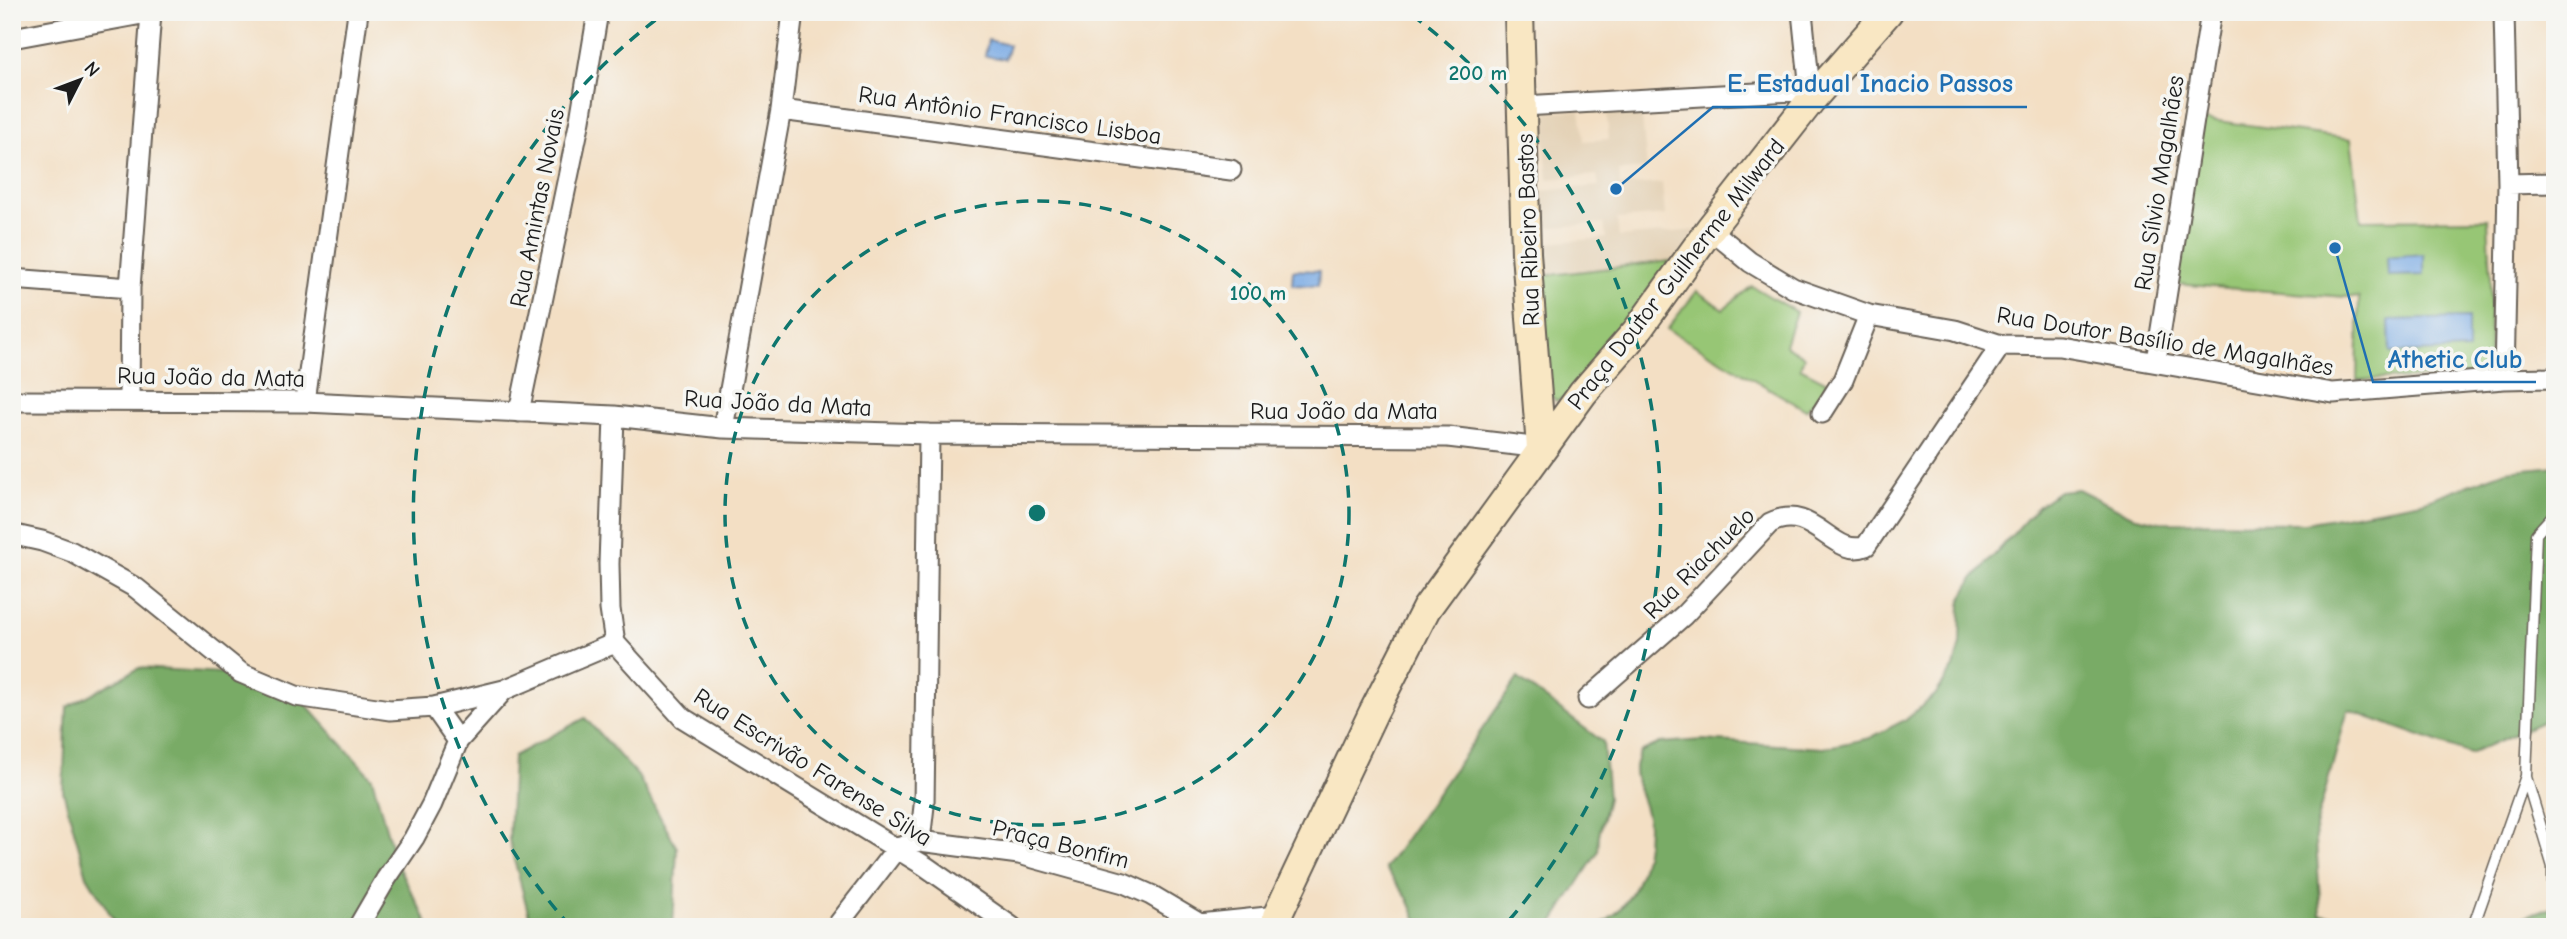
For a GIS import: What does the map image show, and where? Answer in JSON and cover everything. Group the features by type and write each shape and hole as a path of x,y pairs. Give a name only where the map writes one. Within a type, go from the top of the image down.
{"main road":[{"name":"Rua Ribeiro Bastos","path":"1519,12 1526,253 1541,448"},
{"name":"Praça Doutor Guilherme Milward","path":"1279,922 1373,713 1426,609 1541,448 1583,393 1636,332 1812,95 1888,12"}],"street":[{"path":"305,402 358,12"},
{"name":"Rua Amintas Novais","path":"519,412 580,120 598,12"},
{"path":"723,428 781,110 793,12"},
{"path":"1523,106 1812,95 1802,12"},
{"name":"Rua Sílvio Magalhães","path":"2156,361 2211,12"},
{"path":"2504,12 2508,184 2504,379"},
{"path":"12,38 152,13 130,288 130,400"},
{"name":"Rua Antônio Francisco Lisboa","path":"781,110 1231,170"},
{"path":"2508,184 2555,183"},
{"name":"Rua Doutor Basílio de Magalhães","path":"1710,229 1750,262 1793,288 1869,315 1955,330 2001,345 2059,346 2333,393 2504,379 2555,378"},
{"path":"12,279 130,288"},
{"path":"1822,414 1843,380 1869,315"},
{"name":"Rua Riachuelo","path":"1588,699 1684,615 1770,523 1781,517 1796,517 1850,549 1866,546 2001,345"},
{"name":"Rua João da Mata","path":"12,401 305,402 614,416 723,428 929,434 1448,436 1541,448"},
{"path":"13,537 42,541 72,552 136,588 242,673 261,683 296,696 378,709 434,707 504,690 615,643 610,609 609,564 614,416"},
{"path":"920,841 924,806 929,434"},
{"name":"Rua Escrivão Farense Silva","path":"615,643 683,718 897,848 1012,927"},
{"path":"358,927 414,838 432,804 458,741 504,690"},
{"path":"434,707 458,741"},
{"name":"Praça Bonfim","path":"897,848 920,841 1019,854 1124,883 1151,895 1201,926"},
{"path":"836,927 897,848"},
{"path":"1201,926 1279,922"}],"lane":[{"path":"2473,927 2526,776 2536,534 2555,513"},
{"path":"2526,776 2553,867 2553,927"}],"shaded area":[{"path":"1641,107 1647,169 1619,171 1620,186 1662,183 1665,215 1617,219 1619,237 1696,230 1675,262 1547,272 1545,243 1606,238 1604,223 1543,228 1540,191 1599,186 1597,175 1548,179 1542,113 1580,110 1584,141 1609,139 1606,110"}],"green space":[{"path":"2203,119 2351,139 2361,220 2488,219 2491,276 2489,365 2480,376 2357,380 2359,298 2175,284"},
{"path":"1671,261 1567,397 1556,401 1542,385 1541,276"},
{"path":"1752,286 1796,312 1785,345 1804,357 1800,368 1831,384 1806,410 1667,329 1697,291 1723,309"},
{"path":"2555,466 2555,707 2546,720 2470,754 2348,710 2315,827 2321,914 2409,927 1596,927 1609,919 1629,898 1645,856 1648,826 1635,775 1640,752 1660,743 1703,740 1823,748 1870,738 1905,720 1935,695 1954,667 1960,644 1961,601 1972,580 2038,506 2059,491 2078,489 2132,516 2159,522 2305,523 2422,502 2506,471"},
{"path":"139,668 223,673 306,704 372,778 396,863 430,927 118,927 87,876 63,791 67,707"},
{"path":"1518,678 1603,742 1608,798 1599,835 1598,852 1550,927 1420,927 1408,899 1385,868"},
{"path":"585,718 638,776 677,848 673,927 532,927 509,840 513,756"},
{"path":"2555,906 2555,927 2494,927"}],"water":[{"path":"988,40 1009,45 1005,59 985,56"},
{"path":"2424,254 2424,275 2388,276 2387,257"},
{"path":"1293,270 1319,271 1318,286 1292,285"},
{"path":"2468,318 2468,350 2390,353 2389,320"}],"place":[{"name":"E. Estadual Inacio Passos","path":"1616,189"},
{"name":"Athetic Club","path":"2335,248"}]}
